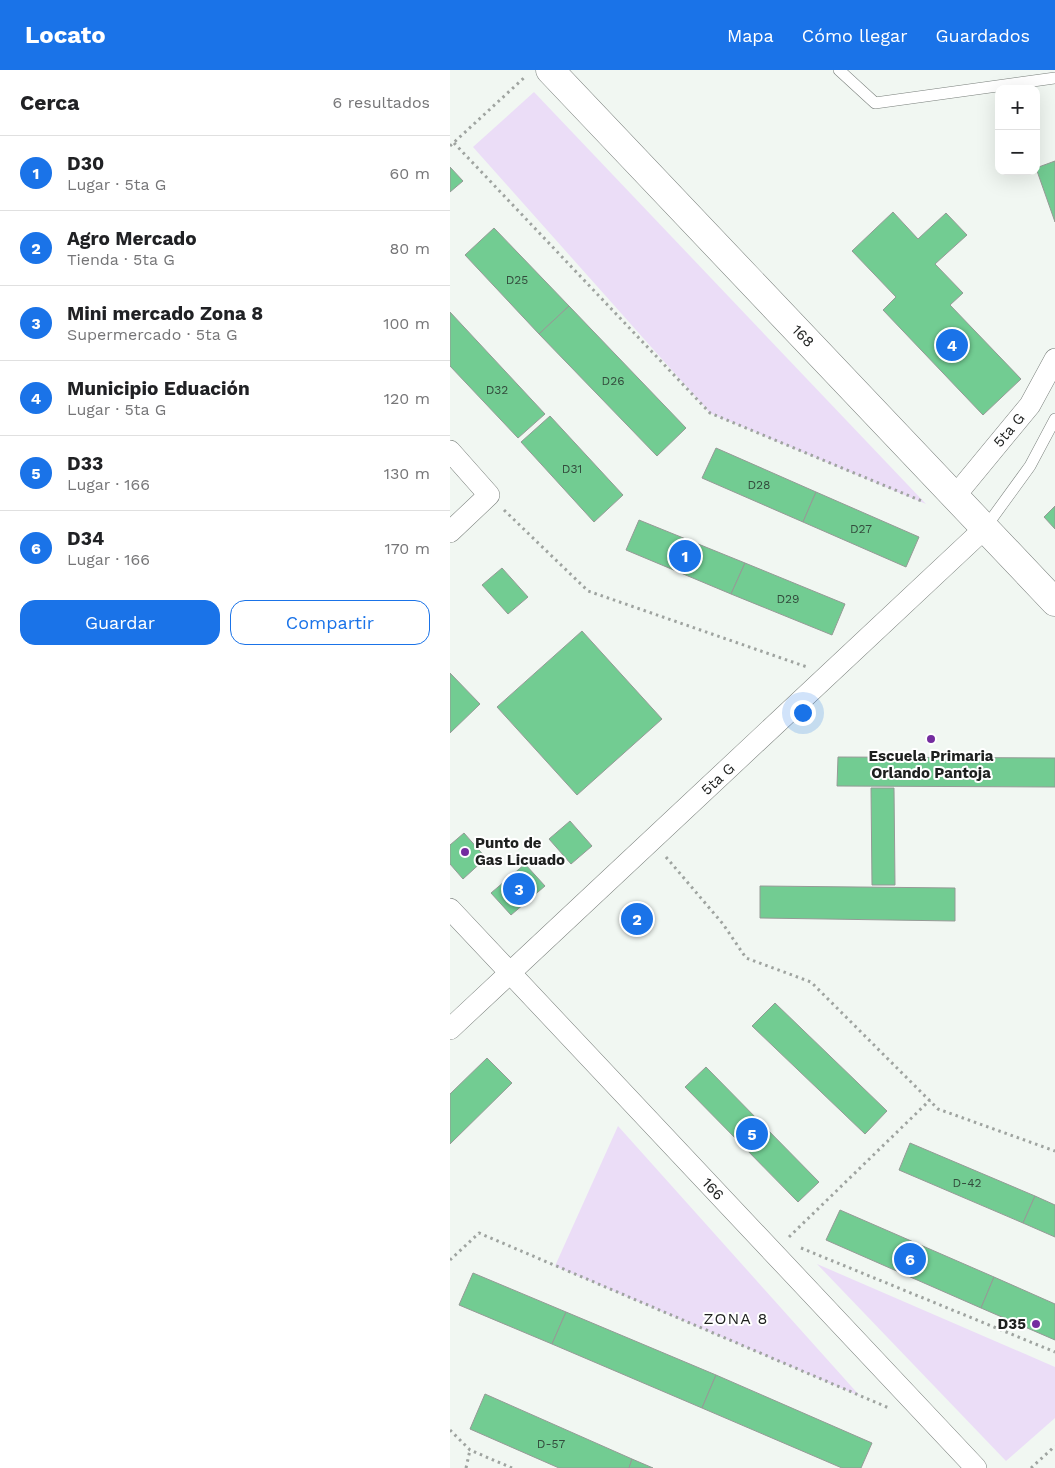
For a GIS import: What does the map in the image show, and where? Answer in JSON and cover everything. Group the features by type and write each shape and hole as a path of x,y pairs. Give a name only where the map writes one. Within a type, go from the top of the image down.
{"street":[{"name":"168","path":"550,70 942,500 985,528 1055,602"},
{"name":"5ta G","path":"942,500 1030,405 1055,359"},
{"path":"450,450 489,495 450,532"},
{"name":"5ta G","path":"450,1029 985,528"},
{"name":"166","path":"450,909 510,973 778,1247 976,1468"}],"lane":[{"path":"839,70 875,103 1055,78"},
{"path":"985,528 1030,466 1055,419"}],"path":[{"path":"450,146 532,70"},
{"path":"454,142 710,413 942,500"},
{"path":"489,495 588,591 829,674"},
{"path":"651,840 723,924 746,958 811,982 938,1109 1055,1151"},
{"path":"930,1100 778,1247 1055,1352"},
{"path":"450,1260 479,1233 895,1411"},
{"path":"450,1430 470,1450 512,1468"},
{"path":"1031,1468 1055,1446"},
{"path":"466,1468 470,1450"}],"shaded area":[{"path":"534,92 926,504 710,413 473,147"},
{"path":"618,1126 860,1396 555,1266"},
{"path":"817,1264 1055,1367 1055,1418 1006,1461"}],"building":[{"path":"1055,161 1055,222 1038,175 1040,175 1040,167"},
{"path":"450,167 463,181 450,192"},
{"path":"893,212 918,239 946,213 967,235 935,264 963,293 950,305 1021,379 983,415 883,310 896,297 852,251"},
{"path":"494,228 569,306 539,334 465,255"},
{"path":"569,306 686,428 657,456 539,334"},
{"path":"450,312 545,414 518,438 450,366"},
{"path":"550,416 623,495 594,522 521,442"},
{"path":"716,448 816,492 803,522 702,478"},
{"path":"816,492 919,537 906,567 803,522"},
{"path":"1055,506 1055,529 1044,517"},
{"path":"639,520 745,563 731,594 626,550"},
{"path":"745,563 845,604 832,635 731,594"},
{"path":"502,568 528,597 508,614 482,585"},
{"path":"582,631 662,719 577,795 497,707"},
{"path":"450,673 480,704 450,733"},
{"path":"838,757 1055,758 1055,787 837,786"},
{"path":"871,788 894,788 895,885 872,885"},
{"path":"570,821 592,846 571,864 549,839"},
{"name":"Punto de Gas Licuado","path":"464,833 486,858 463,879 450,864 450,845"},
{"path":"525,864 545,886 511,915 491,893"},
{"path":"760,886 955,888 955,921 760,918"},
{"path":"775,1003 887,1111 865,1134 752,1026"},
{"path":"487,1058 512,1083 450,1144 450,1094"},
{"path":"706,1067 819,1182 798,1202 685,1087"},
{"path":"910,1143 1035,1196 1023,1223 899,1170"},
{"path":"1035,1196 1055,1205 1055,1237 1023,1223"},
{"path":"840,1210 994,1277 981,1308 826,1240"},
{"path":"473,1273 566,1312 552,1344 459,1305"},
{"name":"D35","path":"994,1277 1055,1304 1055,1340 981,1308"},
{"path":"566,1312 716,1375 702,1408 552,1344"},
{"path":"716,1375 872,1443 861,1468 842,1468 702,1408"},
{"path":"485,1394 632,1459 629,1468 559,1468 470,1429"},
{"path":"632,1459 653,1468 629,1468"}],"place":[{"name":"Municipio Eduación","path":"952,345"},
{"name":"D30","path":"685,556"},
{"name":"Escuela Primaria Orlando Pantoja","path":"931,739"},
{"name":"Punto de Gas Licuado","path":"465,852"},
{"name":"Mini mercado Zona 8","path":"519,889"},
{"name":"Agro Mercado","path":"637,919"},
{"name":"D33","path":"752,1134"},
{"name":"D34","path":"910,1259"},
{"name":"D35","path":"1036,1324"}],"district":[{"name":"ZONA 8","path":"736,1318"}]}
